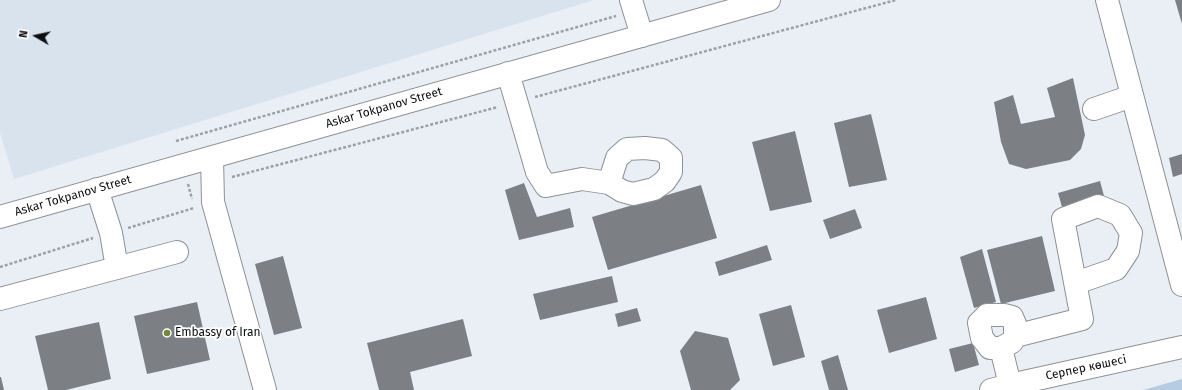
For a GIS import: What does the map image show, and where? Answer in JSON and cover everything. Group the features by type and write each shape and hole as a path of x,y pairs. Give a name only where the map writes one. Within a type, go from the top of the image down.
{"street":[{"name":"Askar Tokpanov Street","path":"0,217 769,0"},
{"path":"1107,0 1182,285"},
{"path":"632,5 642,36"},
{"path":"508,73 538,172 546,186 582,179 609,182"},
{"path":"1094,109 1132,96"},
{"path":"212,157 213,202 265,390"},
{"path":"97,189 111,233 117,268"},
{"path":"0,299 177,252"},
{"path":"1000,387 1008,342 1082,319 1076,283"},
{"name":"Серпер көшесі","path":"1000,387 1182,347"}],"path":[{"path":"229,179 896,0"},
{"path":"176,141 632,5"},
{"path":"0,267 195,208 187,182"}],"shaded area":[{"path":"0,0 594,0 14,179 0,133"},
{"path":"1182,379 1182,390 1143,390"}],"building":[{"path":"1175,0 1182,0 1182,24"},
{"path":"1073,78 1085,135 1081,149 1070,160 1026,169 1009,164 1001,142 994,102 1013,95 1021,124 1055,117 1047,88"},
{"path":"871,114 887,180 849,187 834,123"},
{"path":"795,131 812,202 770,211 752,142"},
{"path":"1182,154 1182,174 1173,177 1169,158"},
{"path":"1100,181 1104,196 1062,207 1058,193"},
{"path":"524,183 537,217 570,208 574,227 519,240 505,190"},
{"path":"701,185 717,238 608,270 592,217"},
{"path":"855,209 862,228 830,239 823,220"},
{"path":"1042,236 1055,291 1001,304 987,250"},
{"path":"767,245 772,260 719,276 715,262"},
{"path":"982,249 996,302 974,308 960,257"},
{"path":"283,256 302,328 274,335 255,264"},
{"path":"612,276 618,302 540,320 533,294"},
{"path":"926,297 937,339 889,353 877,310"},
{"path":"197,302 210,360 147,374 134,316"},
{"path":"791,305 805,357 773,366 759,314"},
{"path":"637,308 641,321 618,327 615,314"},
{"path":"463,319 472,356 410,372 414,390 379,390 367,343"},
{"path":"99,322 111,379 66,390 48,390 35,336"},
{"path":"695,331 728,338 740,380 730,390 691,390 680,351"},
{"path":"973,343 979,365 955,372 949,349"},
{"path":"838,355 848,390 829,390 821,361"},
{"path":"1,377 4,390 0,390"}],"place":[{"name":"Embassy of Iran","path":"167,333"}]}
